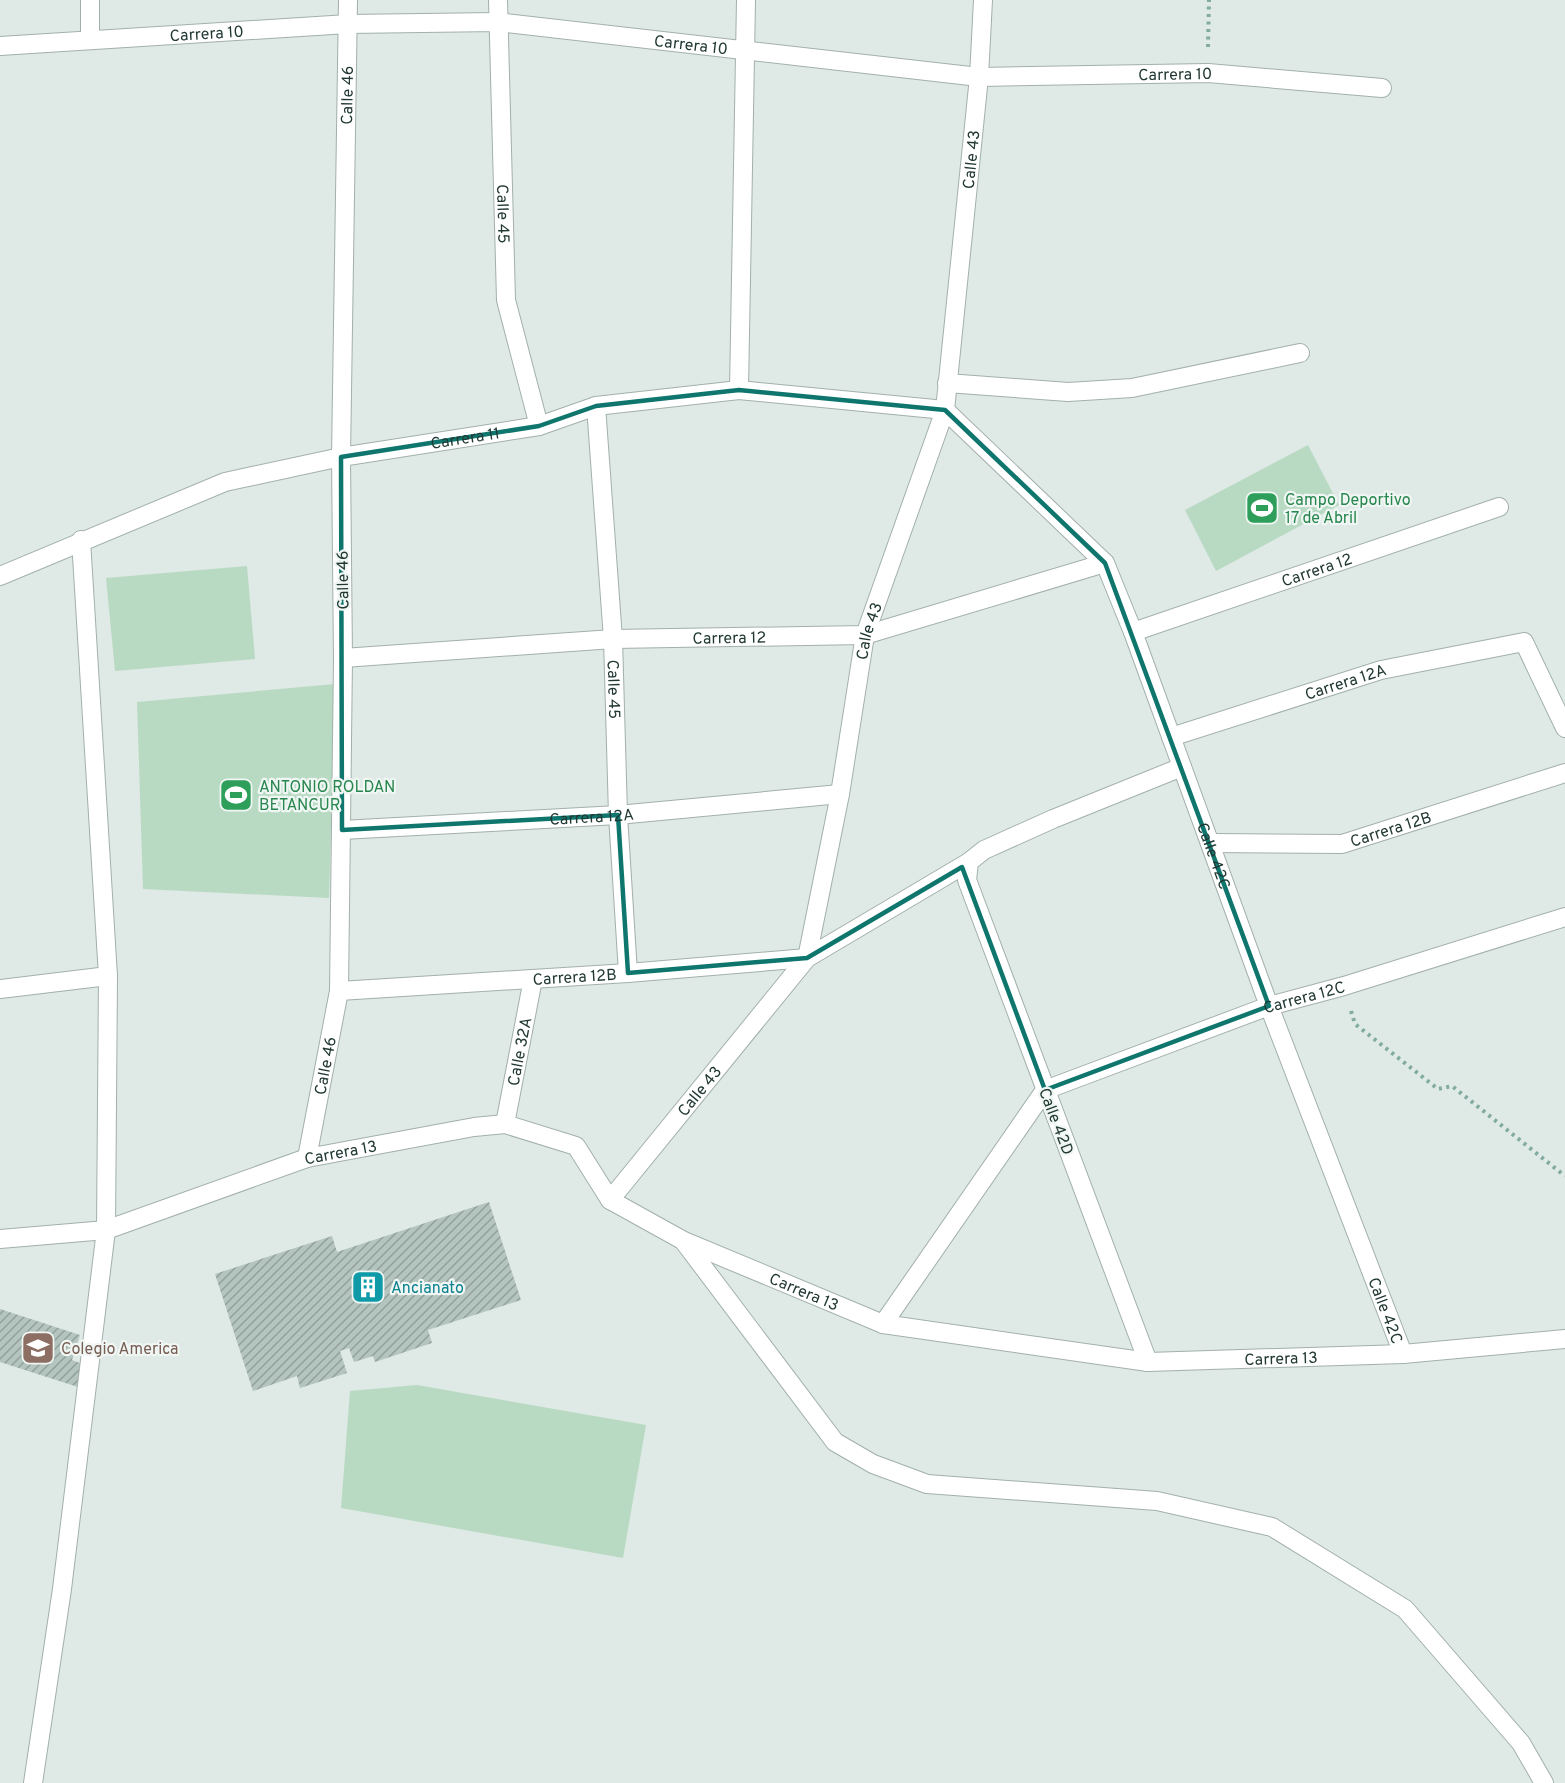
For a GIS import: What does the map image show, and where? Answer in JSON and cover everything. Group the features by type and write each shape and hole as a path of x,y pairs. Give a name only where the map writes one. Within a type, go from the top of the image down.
{"street":[{"path":"90,0 90,40"},
{"name":"Calle 46","path":"306,1158 339,991 344,658 341,457 348,0"},
{"name":"Calle 45","path":"498,0 506,300 539,426"},
{"path":"739,390 746,0"},
{"name":"Calle 43","path":"610,1200 807,958 840,794 865,635 945,410 979,77 983,0"},
{"name":"Carrera 10","path":"0,46 348,24 497,22 744,52 979,77 1208,73 1382,88"},
{"path":"947,383 1068,392 1132,388 1300,353"},
{"name":"Carrera 11","path":"0,576 81,540 225,482 341,457 539,426 596,406 739,390 945,410"},
{"name":"Calle 45","path":"596,406 614,639 618,815 628,973"},
{"name":"Calle 42C","path":"945,410 1105,563 1133,632 1269,1006 1403,1354"},
{"name":"Carrera 12","path":"1133,632 1499,507"},
{"path":"33,1783 62,1589 106,1230 108,976 81,540"},
{"name":"Carrera 12","path":"344,658 614,639 865,635 1105,563"},
{"name":"Carrera 12A","path":"1171,737 1381,670 1524,642 1565,728"},
{"path":"807,958 968,871 984,850 1182,767"},
{"name":"Carrera 12B","path":"1210,843 1342,844 1565,773"},
{"name":"Carrera 12A","path":"342,830 618,815 840,794"},
{"name":"Calle 42D","path":"968,871 1045,1090 1148,1362"},
{"name":"Carrera 12C","path":"1045,1090 1269,1006 1344,986 1565,917"},
{"name":"Carrera 12B","path":"339,991 533,980 807,958"},
{"path":"0,989 108,976"},
{"name":"Calle 32A","path":"505,1124 533,980"},
{"path":"883,1324 1045,1090"},
{"name":"Carrera 13","path":"0,1239 106,1230 306,1158 474,1127 505,1124 576,1146 610,1200 684,1241 883,1324 1148,1362 1403,1354 1565,1339"},
{"path":"684,1241 835,1442 873,1464 927,1484 1157,1501 1272,1527 1405,1609 1521,1743 1544,1783"}],"path":[{"path":"1208,73 1209,0"},
{"path":"1344,986 1355,1024 1438,1089 1452,1086 1565,1176"}],"highlighted area":[{"path":"739,390 945,410 1105,563 1269,1006 1045,1090 962,867 807,958 628,973 618,815 342,830 341,457 539,426 596,406"}],"green space":[{"name":"Campo Deportivo 17 de Abril","path":"1308,445 1339,505 1216,571 1185,510"},
{"path":"247,566 255,659 115,671 106,578"},
{"name":"ANTONIO ROLDAN BETANCUR","path":"335,684 329,898 143,889 137,702"},
{"path":"417,1385 646,1425 623,1558 341,1508 350,1391"}],"building":[{"name":"Ancianato","path":"489,1202 521,1300 428,1330 432,1343 375,1362 373,1356 354,1362 349,1348 340,1351 347,1373 300,1388 297,1376 253,1391 215,1274 332,1236 337,1252"},
{"name":"Colegio America","path":"0,1309 80,1335 72,1360 85,1365 78,1387 0,1362"}],"place":[{"name":"Campo Deportivo 17 de Abril","path":"1262,508"},
{"name":"ANTONIO ROLDAN BETANCUR","path":"236,795"},
{"name":"Ancianato","path":"368,1287"},
{"name":"Colegio America","path":"38,1348"}]}
